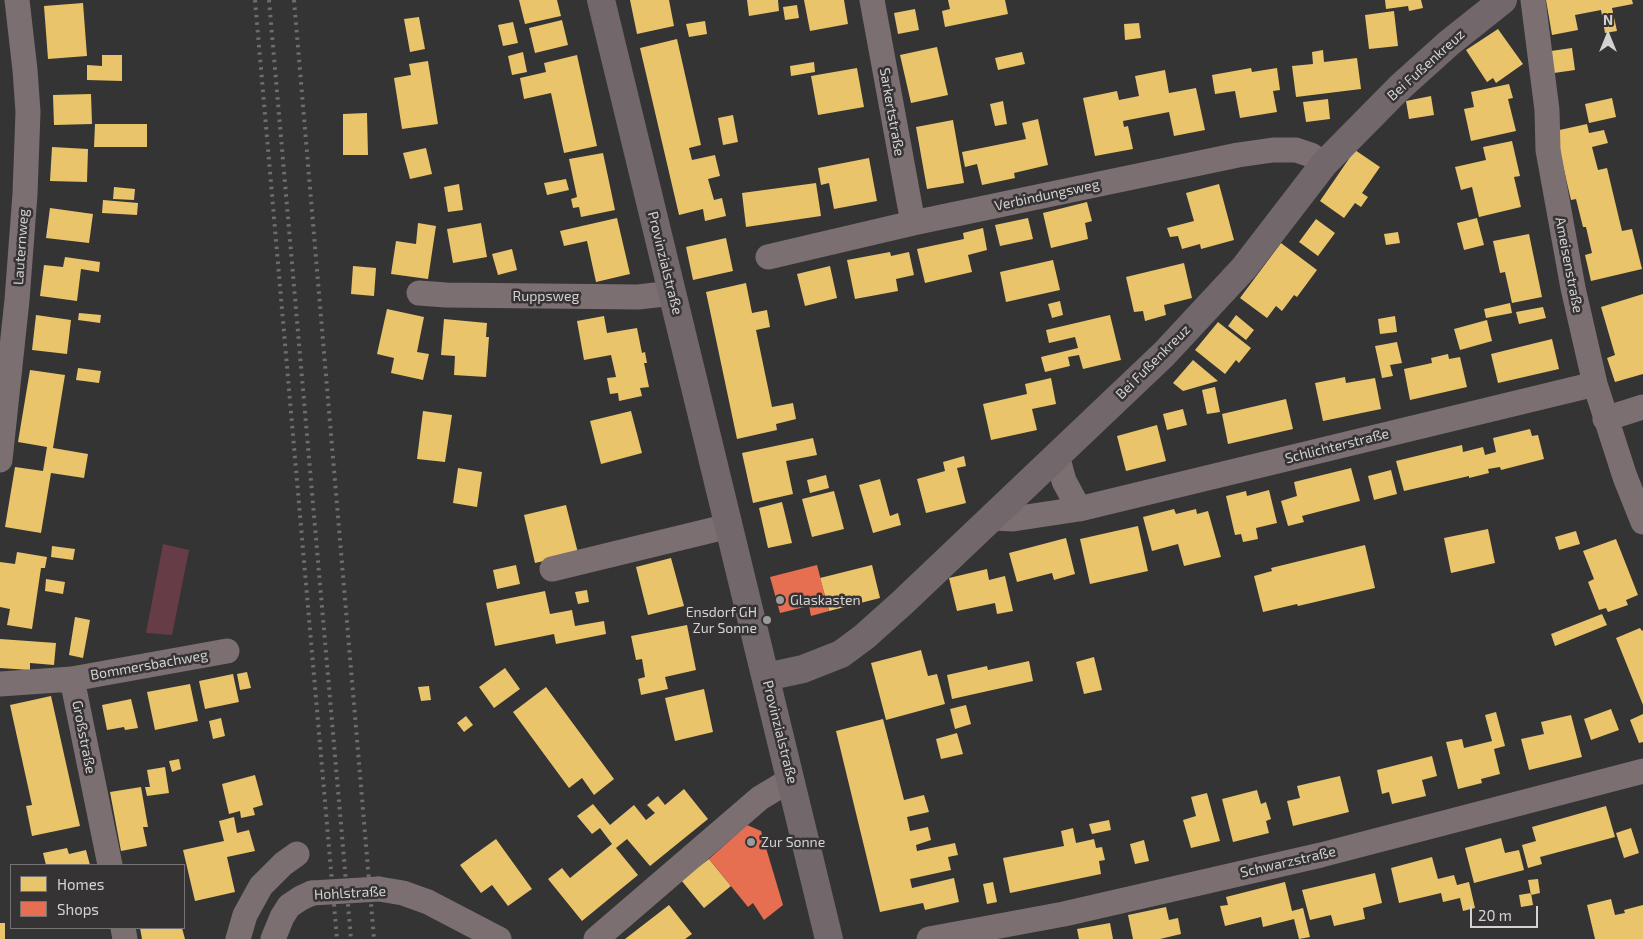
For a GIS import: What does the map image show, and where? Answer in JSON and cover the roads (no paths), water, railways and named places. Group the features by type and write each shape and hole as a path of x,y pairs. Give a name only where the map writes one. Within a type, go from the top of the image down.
{"street":[{"name":"Lauternweg","path":"0,460 12,354 25,194 28,112 11,32 17,0"},
{"name":"Provinzialstraße","path":"601,0 829,939"},
{"name":"Sarkertstraße","path":"872,0 913,223"},
{"name":"Bei Fußenkreuz","path":"766,677 803,669 841,654 864,637 993,518 1164,354 1244,268 1324,164 1399,88 1449,43 1503,0"},
{"name":"Ameisenstraße","path":"1533,0 1547,110 1548,150 1573,288 1595,384 1643,522"},
{"name":"Verbindungsweg","path":"768,257 913,223 1238,154 1273,150 1296,150 1311,154 1324,164"},
{"name":"Ruppsweg","path":"419,293 446,295 638,297 673,293"},
{"name":"Schlichterstraße","path":"993,518 1013,519 1079,509 1595,384"},
{"path":"1606,419 1643,407"},
{"path":"1057,455 1064,481 1079,509"},
{"path":"552,569 729,526"},
{"name":"Bommersbachweg","path":"72,679 227,650"},
{"path":"0,684 72,679"},
{"name":"Großstraße","path":"72,679 110,864"},
{"name":"Schwarzstraße","path":"929,939 1064,914 1321,855 1643,771"},
{"path":"596,939 760,798 780,786 792,782"},
{"path":"238,939 245,916 261,886 283,864 298,854"},
{"name":"Hohlstraße","path":"273,939 289,906 301,898 312,893 380,889 403,892 428,902 499,939"}],"railway":[{"path":"255,0 337,939"},
{"path":"269,0 351,939"},
{"path":"294,0 374,939"}],"place":[{"name":"Glaskasten","path":"780,600"},
{"name":"Ensdorf GH Zur Sonne","path":"767,620"},
{"name":"Zur Sonne","path":"751,842"}]}
